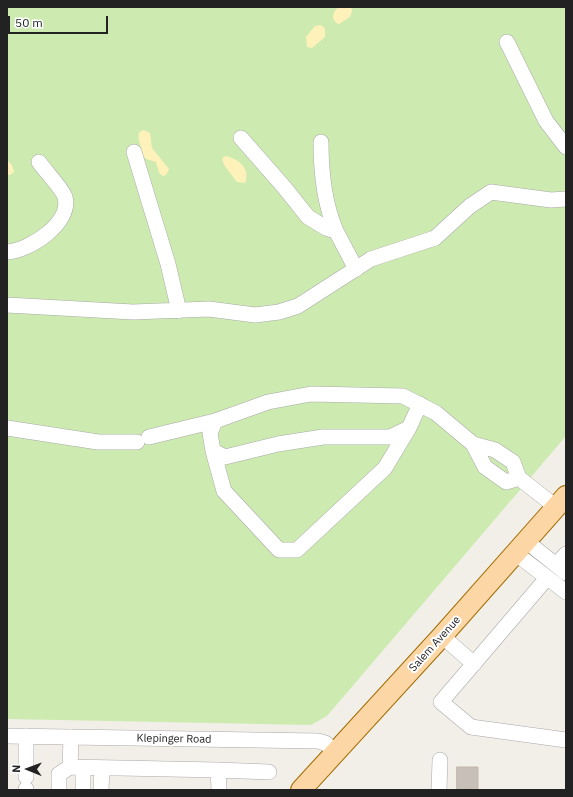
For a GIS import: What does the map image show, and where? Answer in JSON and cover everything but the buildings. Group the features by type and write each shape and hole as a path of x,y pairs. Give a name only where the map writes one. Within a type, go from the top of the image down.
{"main road":[{"name":"Salem Avenue","path":"301,790 442,636 561,501"}],"street":[{"path":"507,42 546,121 566,147"},
{"path":"241,138 308,217 326,228 336,231"},
{"path":"321,142 326,198 330,217 356,268"},
{"path":"134,152 168,264 179,311"},
{"path":"7,252 31,245 49,232 61,218 66,206 65,196 39,162"},
{"path":"7,305 133,312 209,309 255,315 279,312 298,306 371,258 435,238 464,211 492,192 551,200 566,199"},
{"path":"7,428 98,442 143,439 214,420 268,402 311,394 402,396 436,412 473,444 485,467 506,482 519,478"},
{"path":"214,420 210,434 224,491 279,550 297,550 385,468 409,428 420,404"},
{"path":"213,451 225,457 278,444 323,437 390,438 409,428"},
{"path":"473,444 495,450 514,462 519,478 561,501"},
{"path":"521,547 563,564"},
{"path":"521,547 547,578 566,592"},
{"path":"547,578 441,702 472,727 566,740"},
{"path":"442,636 474,664"},
{"name":"Klepinger Road","path":"7,736 318,741 325,743 336,752"},
{"path":"26,736 26,785"},
{"path":"71,737 83,790"},
{"path":"439,790 440,760"},
{"path":"59,790 59,774 77,767 269,772"},
{"path":"101,790 102,768"},
{"path":"218,770 219,790"}],"green space":[{"path":"7,7 566,7 566,436 327,716 311,725 7,719"}],"sand":[{"path":"338,7 351,7 352,11 350,17 339,24 336,23 333,18 334,12"},
{"path":"321,25 325,29 325,37 312,48 307,47 306,37 315,26"},
{"path":"143,130 150,133 152,148 169,169 166,175 163,176 159,173 156,162 146,159 143,156 139,142 139,133"},
{"path":"226,156 231,157 243,165 246,173 245,183 237,182 224,165 222,158"},
{"path":"7,160 12,165 14,172 10,175 7,174"}]}
